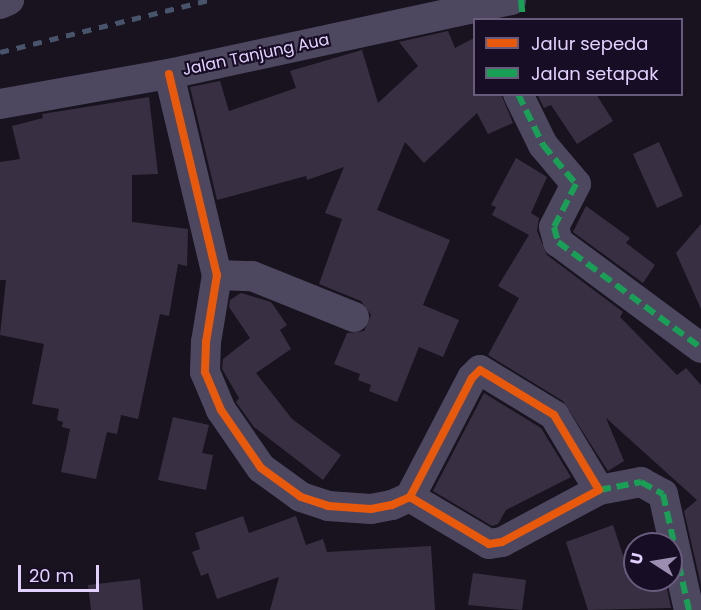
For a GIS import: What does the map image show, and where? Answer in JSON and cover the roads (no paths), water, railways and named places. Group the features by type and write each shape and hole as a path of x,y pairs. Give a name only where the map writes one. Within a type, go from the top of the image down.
{"street":[{"path":"0,4 9,0"},
{"name":"Jalan Tanjung Aua","path":"1,102 169,74 511,0"},
{"path":"521,0 523,18"},
{"path":"169,74 217,275 206,342 205,372 221,410 261,468 301,497 328,506 370,509 410,497 472,378 480,370 554,415 599,490"},
{"path":"519,96 543,145 576,184 574,194 554,227 558,242 700,345"},
{"path":"217,275 252,276 354,317"},
{"path":"410,497 489,544 502,542 599,490 641,482 663,494 689,610"}],"railway":[{"path":"0,52 209,0"}]}
